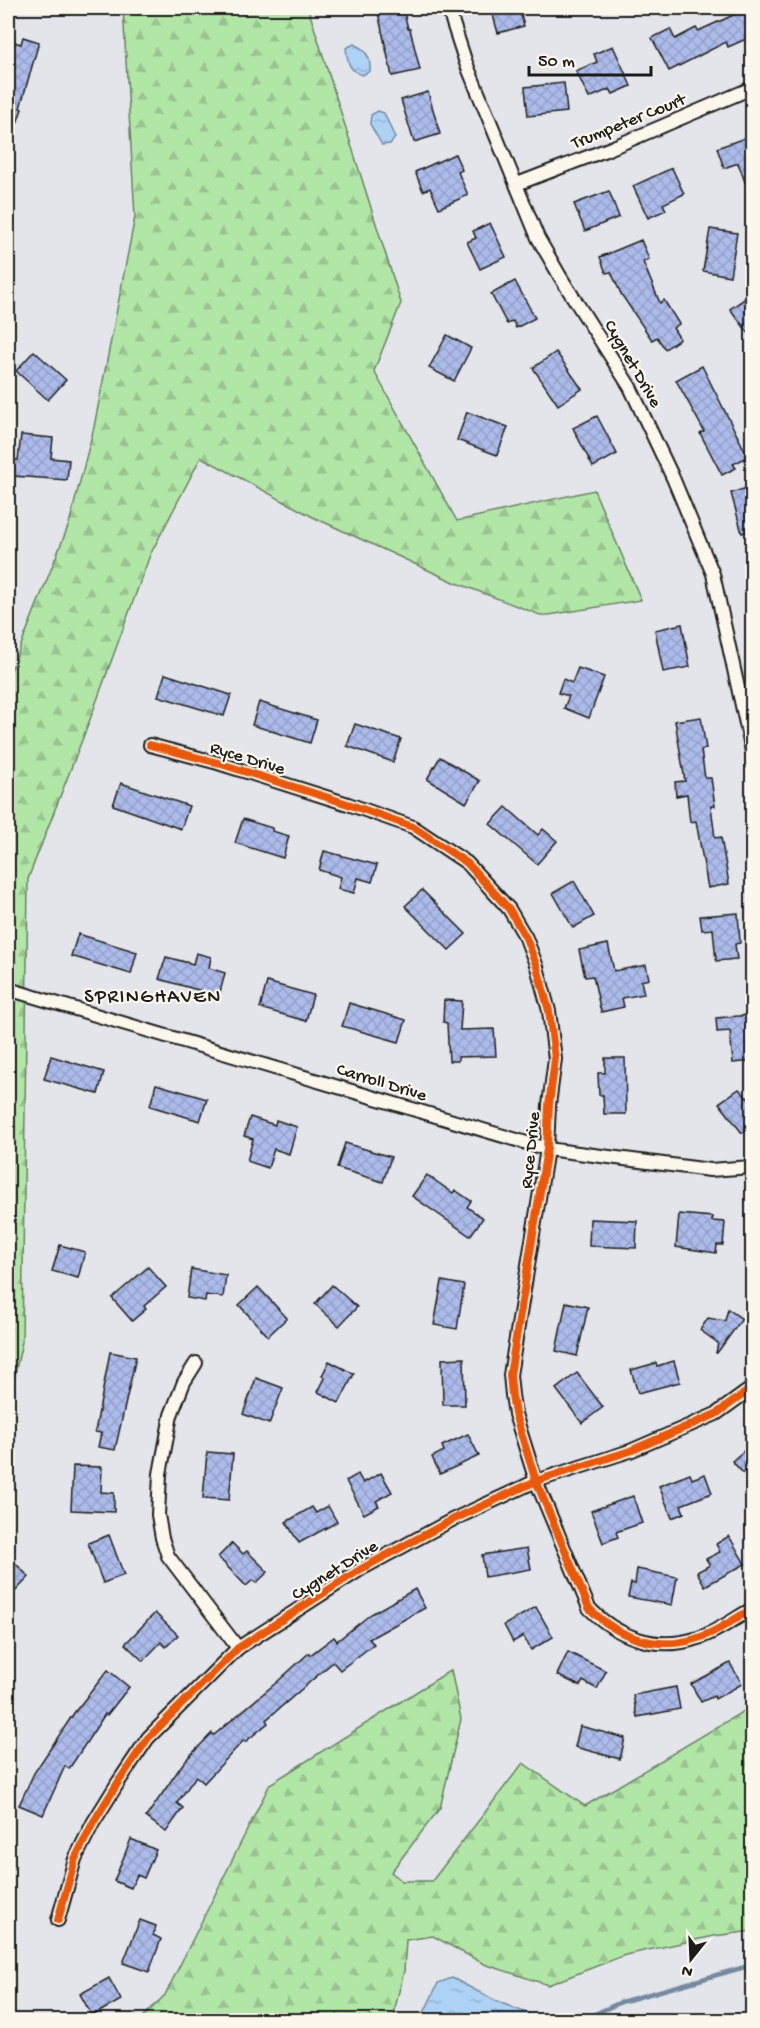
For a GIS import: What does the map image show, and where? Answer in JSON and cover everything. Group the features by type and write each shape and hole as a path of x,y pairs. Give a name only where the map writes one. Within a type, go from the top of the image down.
{"street":[{"name":"Cygnet Drive","path":"448,8 470,74 538,238 561,279 630,387 682,499 713,574 753,751"},
{"name":"Trumpeter Court","path":"517,184 611,148 753,88"},
{"name":"Ryce Drive","path":"150,745 218,763 413,827 466,863 509,909 526,938 537,967 549,1011 555,1059 549,1105 547,1149 510,1376 515,1414 536,1481 589,1608 614,1629 643,1641 671,1645 697,1639 753,1609"},
{"name":"Carroll Drive","path":"8,989 547,1149 710,1170 753,1167"},
{"path":"196,1363 184,1382 171,1415 160,1474 158,1515 168,1556 237,1648"},
{"name":"Cygnet Drive","path":"58,1920 75,1859 93,1823 119,1781 148,1738 237,1648 385,1554 452,1520 536,1481 630,1450 705,1419 753,1388"}],"green space":[{"path":"123,8 308,8 401,303 374,371 457,521 594,490 641,600 543,616 454,582 315,518 201,457 150,555 28,879 22,1342 8,1406 8,678 69,524 94,427 135,217"},
{"path":"451,1670 461,1719 440,1808 391,1872 402,1881 432,1881 523,1763 585,1806 752,1706 752,1931 714,1936 625,1955 548,1985 484,1964 433,1936 406,1940 404,1971 395,2008 395,2020 140,2020 165,1995 270,1784"}],"water":[{"path":"354,44 365,51 369,58 370,71 362,75 351,68 348,62 346,48"},
{"path":"378,111 384,113 395,138 390,144 382,145 370,124 371,115"},
{"path":"452,1978 496,2001 545,2020 424,2020 425,2011 438,1983"}],"building":[{"path":"377,8 403,8 420,70 392,76"},
{"path":"491,8 519,8 524,26 498,33"},
{"path":"753,8 753,36 728,47 726,42 669,71 652,38 670,29 675,39 696,28 698,31"},
{"path":"23,37 39,42 20,108 22,109 10,144 8,144 8,54 11,41 21,44"},
{"path":"613,46 631,86 613,94 610,89 589,98 576,71 597,62 594,54"},
{"path":"564,83 567,112 528,116 525,87"},
{"path":"428,92 440,134 414,142 401,100"},
{"path":"753,135 753,198 751,198 738,163 724,168 717,148"},
{"path":"455,154 462,170 458,172 468,195 439,208 430,188 423,191 415,172"},
{"path":"672,168 684,194 663,204 666,210 648,218 633,186"},
{"path":"609,191 619,217 585,231 574,204"},
{"path":"490,223 506,257 480,269 467,242 476,238 473,231"},
{"path":"710,229 737,233 730,276 703,271"},
{"path":"641,240 649,259 643,262 660,303 664,300 679,324 673,328 680,339 665,349 657,337 652,340 621,294 611,272 606,273 600,257"},
{"path":"515,281 535,318 516,328 513,321 507,324 491,294"},
{"path":"753,293 753,339 730,309"},
{"path":"447,335 471,348 454,381 429,368"},
{"path":"34,351 66,380 48,400 16,371"},
{"path":"556,352 582,389 558,405 533,368"},
{"path":"702,366 748,457 733,464 736,468 722,475 700,433 704,431 676,380"},
{"path":"467,412 508,427 497,455 457,440"},
{"path":"597,416 617,454 593,467 573,428"},
{"path":"21,435 53,438 51,458 69,460 67,480 13,476 14,460 18,460"},
{"path":"753,486 753,530 742,533 731,493"},
{"path":"682,624 690,667 663,672 655,630"},
{"path":"578,668 604,677 589,718 564,708 569,696 558,693 563,679 572,683"},
{"path":"165,674 231,695 224,716 158,696"},
{"path":"259,702 317,720 310,743 252,725"},
{"path":"701,717 706,749 701,750 705,778 711,778 715,806 711,806 715,838 721,837 729,884 708,888 696,821 690,822 687,794 676,796 675,782 685,781 675,721"},
{"path":"355,724 401,739 393,762 347,746"},
{"path":"440,757 480,781 466,803 427,779"},
{"path":"121,783 189,806 181,829 113,805"},
{"path":"506,807 538,835 543,829 557,841 537,864 490,824"},
{"path":"243,819 289,836 283,858 235,843"},
{"path":"324,851 377,865 372,882 358,878 354,893 338,889 341,877 319,870"},
{"path":"574,881 594,916 573,928 553,893"},
{"path":"422,890 466,934 449,950 405,906"},
{"path":"738,913 740,943 735,944 737,959 716,961 713,929 702,930 700,916"},
{"path":"78,934 137,952 131,974 71,956"},
{"path":"608,944 614,971 646,965 649,979 641,981 644,994 622,998 624,1007 601,1012 593,976 585,977 579,950"},
{"path":"196,953 211,957 209,968 225,973 219,996 159,979 166,957 193,964"},
{"path":"267,982 313,995 306,1021 260,1008"},
{"path":"444,1000 462,1001 460,1030 494,1029 496,1056 458,1057 458,1061 449,1061 447,1023 443,1022"},
{"path":"349,1003 406,1020 399,1042 342,1026"},
{"path":"750,1015 753,1061 733,1063 730,1031 717,1032 716,1018"},
{"path":"51,1056 104,1072 98,1094 44,1079"},
{"path":"605,1058 625,1058 626,1114 604,1114 603,1095 599,1095 598,1073 605,1073"},
{"path":"156,1084 207,1099 200,1121 150,1106"},
{"path":"739,1089 747,1098 753,1094 753,1125 742,1133 719,1103"},
{"path":"250,1117 275,1125 276,1120 297,1127 289,1154 274,1149 268,1168 247,1161 253,1139 244,1136"},
{"path":"345,1143 391,1157 383,1182 337,1168"},
{"path":"427,1175 453,1193 455,1190 471,1201 467,1207 483,1218 470,1236 412,1196"},
{"path":"679,1214 713,1217 712,1221 725,1222 723,1245 717,1245 716,1253 676,1247"},
{"path":"590,1219 637,1221 636,1248 589,1246"},
{"path":"60,1245 85,1252 78,1278 52,1271"},
{"path":"148,1267 166,1287 144,1306 146,1309 132,1321 112,1298"},
{"path":"191,1269 226,1275 223,1297 206,1295 205,1301 187,1298"},
{"path":"442,1281 464,1285 457,1329 434,1325"},
{"path":"332,1285 357,1307 339,1326 315,1304"},
{"path":"258,1287 287,1318 268,1336 239,1305"},
{"path":"566,1302 588,1307 577,1356 556,1351"},
{"path":"728,1309 742,1319 716,1353 718,1343 700,1330 708,1318 725,1321"},
{"path":"110,1352 136,1357 115,1450 98,1447 101,1433 95,1432"},
{"path":"464,1358 465,1405 443,1405 442,1359"},
{"path":"329,1361 354,1374 339,1403 318,1392 325,1378 322,1376"},
{"path":"674,1361 680,1382 638,1393 631,1370"},
{"path":"577,1373 603,1407 582,1423 556,1389"},
{"path":"256,1378 283,1388 269,1424 243,1414"},
{"path":"468,1434 479,1456 440,1474 432,1457 444,1451 442,1446"},
{"path":"753,1443 753,1484 732,1461"},
{"path":"207,1452 233,1454 229,1500 203,1498"},
{"path":"73,1466 102,1467 101,1492 114,1493 114,1512 71,1510"},
{"path":"381,1473 392,1492 376,1501 379,1506 364,1514 346,1481 358,1474 363,1483"},
{"path":"690,1474 692,1479 705,1474 712,1493 681,1505 684,1513 672,1518 659,1486"},
{"path":"633,1496 642,1523 616,1532 618,1537 603,1543 591,1511"},
{"path":"328,1506 337,1522 299,1543 286,1522 312,1507 316,1513"},
{"path":"109,1535 124,1575 103,1583 88,1543"},
{"path":"729,1536 745,1564 705,1586 697,1572 710,1565 706,1559 720,1552 716,1544"},
{"path":"232,1543 243,1554 247,1551 268,1572 256,1583 253,1580 246,1586 218,1557"},
{"path":"527,1548 531,1569 485,1577 482,1555"},
{"path":"8,1556 29,1577 8,1599"},
{"path":"637,1569 677,1577 672,1605 628,1597 631,1583 635,1584"},
{"path":"415,1589 425,1608 369,1639 374,1644 340,1670 333,1662 266,1720 268,1723 245,1742 244,1740 204,1783 196,1776 177,1803 183,1808 166,1832 146,1817 184,1762 212,1733 214,1735 309,1653 310,1655 334,1637 337,1641 371,1614"},
{"path":"536,1607 553,1637 531,1650 523,1636 513,1642 504,1625"},
{"path":"155,1613 178,1635 166,1647 161,1642 143,1661 125,1644"},
{"path":"568,1652 606,1671 597,1689 583,1681 580,1686 557,1675"},
{"path":"730,1663 742,1684 715,1699 714,1696 701,1702 691,1684"},
{"path":"108,1670 129,1687 107,1715 105,1714 69,1769 65,1766 43,1815 19,1805 34,1773 74,1713"},
{"path":"676,1687 680,1709 637,1717 633,1695"},
{"path":"580,1726 625,1738 620,1759 575,1747"},
{"path":"131,1839 156,1850 144,1878 137,1875 131,1888 114,1881"},
{"path":"140,1920 156,1926 153,1935 161,1939 149,1972 123,1963"},
{"path":"109,1978 121,2000 92,2016 80,1994"}],"waterway":[{"path":"582,2020 621,2002 752,1965"}],"cycle path":[{"path":"150,745 218,763 413,827 467,863 509,909 526,938 537,967 549,1011 555,1059 549,1105 547,1149 510,1375 515,1414 536,1481 589,1608 612,1627 624,1634 651,1642 680,1642 709,1634 752,1609"},
{"path":"58,1920 75,1859 93,1823 119,1781 148,1738 238,1648 361,1569 452,1520 536,1481 630,1451 716,1414 752,1388"}],"district":[{"name":"SPRINGHAVEN","path":"153,995"}]}
